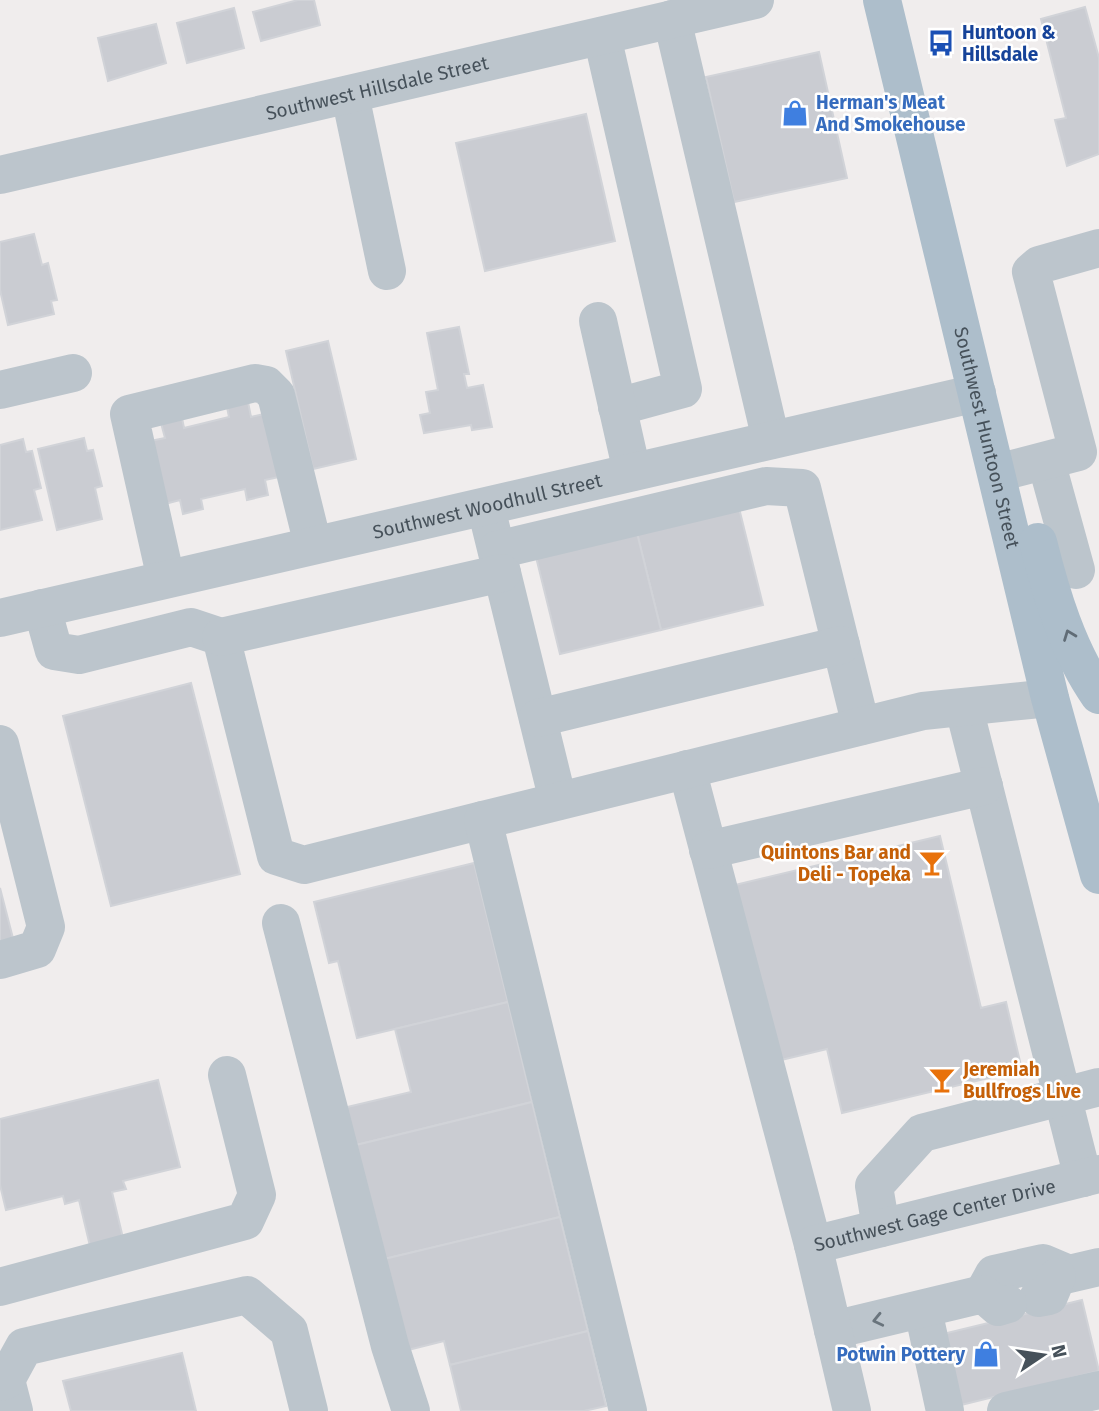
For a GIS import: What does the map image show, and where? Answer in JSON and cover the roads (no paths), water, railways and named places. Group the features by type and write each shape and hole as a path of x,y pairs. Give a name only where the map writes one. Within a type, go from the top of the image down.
{"main road":[{"name":"Southwest Huntoon Street","path":"882,0 996,473"},
{"path":"996,473 1023,499 1061,574 1083,672 1099,695"},
{"path":"1061,574 1050,698 1096,850"}],"street":[{"name":"Southwest Hillsdale Street","path":"0,175 755,0"},
{"path":"672,19 764,442 766,486"},
{"path":"602,36 683,389 617,407"},
{"path":"349,95 387,271"},
{"path":"1061,574 1074,453 1031,272 1039,265 1099,248"},
{"path":"598,321 632,472"},
{"path":"0,390 72,373"},
{"path":"166,579 129,414 255,383 265,385 276,395 313,545"},
{"name":"Southwest Woodhull Street","path":"0,618 977,393"},
{"path":"996,473 1074,453"},
{"path":"42,608 54,651 79,655 191,627 221,637 766,486 802,488 861,726"},
{"path":"486,505 558,801"},
{"path":"221,637 276,856 304,865 923,711 1050,698"},
{"path":"538,718 841,645"},
{"path":"964,708 1063,1096 1091,1176"},
{"path":"0,744 46,926 37,949 0,960"},
{"path":"687,769 813,1245"},
{"path":"708,850 984,786"},
{"path":"483,820 628,1411"},
{"path":"281,923 390,1346 411,1411"},
{"path":"0,1287 245,1221 257,1195 227,1075"},
{"path":"881,1228 874,1186 922,1133 1099,1087"},
{"name":"Southwest Gage Center Drive","path":"852,1411 813,1245 1091,1176"},
{"path":"833,1330 1036,1286"},
{"path":"7,1391 24,1347 247,1295 289,1331 309,1411"},
{"path":"923,1310 945,1411"},
{"path":"1006,1411 1099,1390"}],"place":[{"name":"Huntoon & Hillsdale","path":"941,43"},
{"name":"Herman's Meat And Smokehouse","path":"795,113"},
{"name":"Quintons Bar and Deli - Topeka","path":"932,863"},
{"name":"Jeremiah Bullfrogs Live","path":"942,1080"},
{"name":"Potwin Pottery","path":"986,1354"}]}
